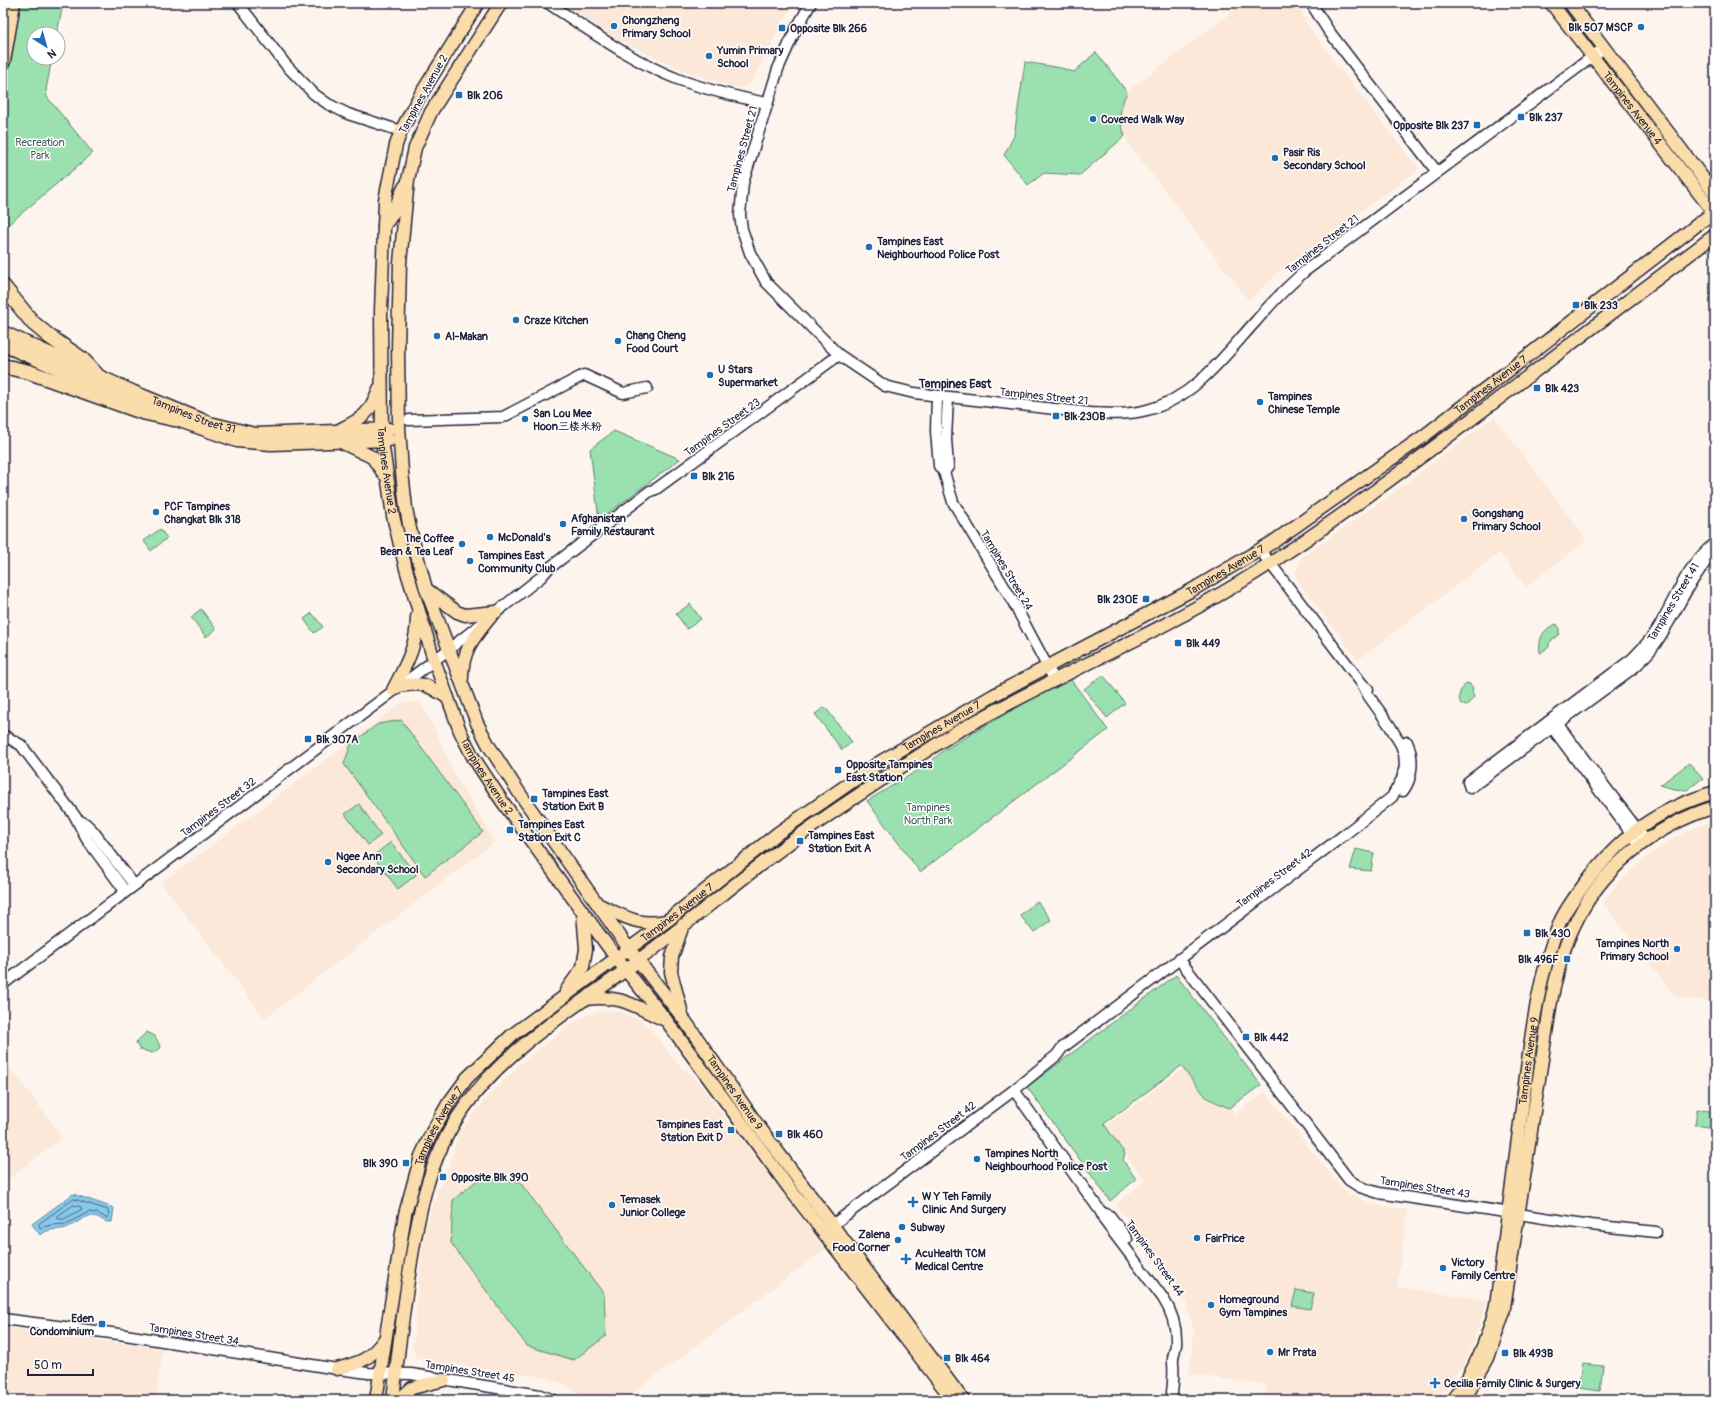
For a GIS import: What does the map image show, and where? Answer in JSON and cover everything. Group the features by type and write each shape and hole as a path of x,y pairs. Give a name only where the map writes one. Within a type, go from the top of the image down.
{"highway":[{"path":"3,61 13,3"},
{"path":"3,286 33,323 50,337 82,359 96,374"},
{"path":"3,366 29,372 142,412 174,419"}],"main road":[{"name":"Tampines Avenue 2","path":"478,3 419,97 400,131 385,200 381,311 381,384 382,435 387,479 393,516 401,549 434,660 460,731 473,757 502,801 626,970"},
{"name":"Tampines Avenue 2","path":"501,3 431,112 415,148 408,180 400,263 398,349 399,440 406,508 413,543 426,589 477,723 489,746 548,836 638,961"},
{"name":"Tampines Avenue 4","path":"1551,3 1715,213"},
{"name":"Tampines Avenue 4","path":"1570,3 1715,194"},
{"path":"384,226 393,216 399,197 408,180"},
{"name":"Tampines Avenue 7","path":"376,1400 405,1214 421,1156 432,1132 448,1104 467,1078 512,1035 559,1002 668,920 778,833 880,762 951,720 1047,667 1192,590 1273,542 1389,462 1715,213"},
{"name":"Tampines Avenue 7","path":"393,1400 414,1242 419,1214 428,1180 444,1142 462,1110 478,1089 517,1050 638,961 682,925 790,842 838,809 957,732 1054,680 1116,650 1199,606 1270,564 1359,504 1715,235"},
{"name":"Tampines Street 31","path":"3,332 176,410 210,423 255,434 339,436 382,435 399,440"},
{"name":"Tampines Street 31","path":"3,345 174,419 230,438 254,443 271,444 339,436"},
{"path":"381,384 374,402 366,415 339,436 372,457 381,468 387,479"},
{"name":"Tampines Street 31","path":"382,435 399,427"},
{"path":"426,589 446,604 465,615 494,613"},
{"path":"396,688 412,654 417,632 418,606"},
{"path":"462,685 462,666 465,652 475,636 494,613"},
{"path":"396,688 417,683 430,687 448,698"},
{"name":"Tampines Avenue 9","path":"1464,1400 1488,1358 1499,1329 1505,1302 1537,1004 1553,942 1561,920 1582,887 1602,860 1634,832 1657,815 1690,800 1715,792"},
{"name":"Tampines Avenue 9","path":"1452,1400 1473,1368 1490,1327 1496,1306 1550,1007 1565,946 1581,911 1611,871 1643,843 1665,827 1695,813 1715,807"},
{"path":"598,904 619,916 648,924 668,920"},
{"path":"559,1002 583,967 586,949 583,912"},
{"path":"682,925 672,957 671,972 683,1018"},
{"name":"Tampines Avenue 9","path":"638,961 683,1018 758,1124 828,1228 952,1400"},
{"name":"Tampines Avenue 9","path":"626,970 666,1020 785,1182 828,1228 963,1400"},
{"path":"583,1000 602,997 617,999 666,1020"},
{"path":"337,1369 361,1362 372,1355 387,1336"},
{"path":"399,1400 412,1388 444,1380"}],"street":[{"path":"238,3 286,65 314,94 325,102 348,114 400,131"},
{"name":"Tampines Street 21","path":"548,3 612,45 663,72 717,92 766,104"},
{"name":"Tampines Street 21","path":"811,3 786,50 766,104 743,183 740,215 746,242 756,266 766,282 839,356 885,386 905,392 948,398 1107,414 1142,411 1165,403 1182,394 1204,377 1275,300 1305,271 1604,48"},
{"path":"1311,3 1328,30 1437,172"},
{"name":"Tampines Street 23","path":"448,650 541,577 548,569 654,496 656,489 839,356"},
{"path":"410,420 503,417 573,380 584,376 623,393 647,388"},
{"name":"Tampines Street 24","path":"937,396 936,435 939,466 944,472 956,507 1011,598 1054,680"},
{"name":"Tampines Street 24","path":"944,472 948,467 946,439 948,398"},
{"name":"Tampines Street 41","path":"1661,629 1682,583 1695,562 1715,543"},
{"name":"Tampines Street 42","path":"828,1228 1014,1090 1057,1055 1180,961 1384,811 1405,789 1410,778 1412,766 1409,745 1395,722 1371,692 1363,685 1260,550"},
{"name":"Tampines Street 41","path":"1552,723 1468,782 1469,787 1470,788 1552,723 1632,659 1661,629 1696,574 1715,550"},
{"name":"Tampines Street 32","path":"3,984 448,650"},
{"path":"1552,723 1643,843"},
{"path":"3,735 21,745 78,820 86,838 125,891"},
{"path":"78,820 86,824 93,831 134,885"},
{"name":"Tampines Street 43","path":"1180,961 1349,1180 1360,1187 1379,1193 1591,1225 1656,1232"},
{"name":"Tampines Street 44","path":"1014,1090 1101,1212 1110,1216 1168,1295 1177,1311 1182,1344 1179,1364 1174,1369 1172,1400"},
{"name":"Tampines Street 34","path":"3,1318 119,1334 337,1369 381,1374"},
{"name":"Tampines Street 45","path":"381,1374 411,1374 540,1395 554,1400"}],"shaded area":[{"name":"Yumin Primary School","path":"560,3 796,3 783,20 756,75 749,85 742,88 732,87 685,71 621,41"},
{"name":"Pasir Ris Secondary School","path":"1243,3 1297,3 1308,26 1419,169 1282,269 1249,301 1131,147 1121,128 1121,107 1129,90"},
{"name":"Gongshang Primary School","path":"1494,417 1587,540 1526,587 1499,553 1358,660 1295,577 1301,558 1386,498"},
{"name":"Ngee Ann Secondary School","path":"402,703 420,703 431,721 455,774 495,842 265,1018 161,883"},
{"name":"Tampines North Primary School","path":"1715,819 1715,1002 1675,997 1603,902 1622,879 1641,861 1673,838"},
{"name":"Temasek Junior College","path":"604,1011 622,1012 640,1019 648,1026 683,1070 691,1073 809,1227 824,1250 624,1400 585,1400 566,1385 544,1377 416,1359 413,1349 420,1265 427,1224 439,1187 450,1164 458,1134 484,1101 522,1062 577,1020 593,1013"},
{"path":"3,1058 63,1138 3,1183"},
{"path":"1194,1060 1235,1114 1265,1092 1344,1191 1372,1204 1408,1210 1397,1287 1488,1300 1466,1362 1435,1400 1265,1400 1266,1385 1189,1374 1194,1331 1186,1301 1116,1204 1146,1181 1105,1127"},
{"path":"3,1327 163,1349 155,1400 3,1400"}],"green space":[{"name":"Recreation Park","path":"18,3 63,3 59,26 26,26 26,66 50,66 46,90 47,97 93,153 3,229 3,119"},
{"path":"1096,52 1127,92 1120,114 1121,124 1125,136 1080,175 1044,173 1028,185 1004,155 1014,136 1025,62 1061,68 1074,72"},
{"path":"614,431 680,459 599,520 590,449"},
{"path":"160,529 167,538 151,551 144,541"},
{"path":"690,604 701,619 687,629 676,614"},
{"path":"201,609 216,629 206,637 191,617"},
{"path":"312,613 323,627 314,633 304,619"},
{"path":"1557,624 1559,634 1549,643 1549,647 1540,653 1542,635 1548,628"},
{"path":"1103,675 1125,703 1107,718 1084,689"},
{"name":"Tampines North Park","path":"1069,677 1108,730 920,872 867,801 925,766 944,750"},
{"path":"1466,683 1470,684 1473,688 1472,691 1474,697 1466,706 1461,704 1459,696"},
{"path":"825,707 852,742 842,750 815,714"},
{"path":"401,720 483,832 425,876 344,764 351,744 378,724"},
{"path":"1689,763 1703,778 1687,790 1674,789 1660,785"},
{"path":"359,804 381,835 368,845 345,814"},
{"path":"391,842 416,875 398,889 373,856"},
{"path":"1356,849 1374,853 1371,871 1350,869"},
{"path":"1037,901 1051,920 1034,933 1020,915"},
{"path":"1176,975 1261,1085 1229,1108 1207,1098 1181,1066 1104,1124 1125,1154 1123,1160 1136,1179 1110,1201 1027,1087"},
{"path":"147,1032 155,1036 161,1048 152,1053 139,1049 136,1042"},
{"path":"1697,1109 1715,1112 1715,1128 1695,1125"},
{"path":"480,1178 519,1181 604,1294 606,1336 574,1360 527,1346 451,1243 453,1200"},
{"path":"1296,1290 1314,1293 1310,1309 1292,1306"},
{"path":"1583,1363 1603,1365 1600,1391 1579,1388"}],"water":[{"path":"73,1194 114,1208 112,1222 95,1216 89,1216 66,1228 50,1230 40,1235 32,1224"}],"place":[{"name":"Chongzheng Primary School","path":"614,26"},
{"name":"Blk 507 MSCP","path":"1641,27"},
{"name":"Opposite Blk 266","path":"782,28"},
{"name":"Yumin Primary School","path":"709,56"},
{"name":"Blk 206","path":"459,95"},
{"name":"Blk 237","path":"1521,117"},
{"name":"Covered Walk Way","path":"1093,119"},
{"name":"Opposite Blk 237","path":"1477,125"},
{"name":"Pasir Ris Secondary School","path":"1275,158"},
{"name":"Tampines East Neighbourhood Police Post","path":"869,247"},
{"name":"Blk 233","path":"1576,305"},
{"name":"Craze Kitchen","path":"516,320"},
{"name":"Al-Makan","path":"437,336"},
{"name":"Chang Cheng Food Court","path":"618,341"},
{"name":"U Stars Supermarket","path":"710,375"},
{"name":"Blk 423","path":"1537,388"},
{"name":"Tampines Chinese Temple","path":"1260,402"},
{"name":"Blk 230B","path":"1056,416"},
{"name":"San Lou Mee Hoon三楼米粉","path":"525,419"},
{"name":"Blk 216","path":"694,476"},
{"name":"PCF Tampines Changkat Blk 318","path":"156,512"},
{"name":"Gongshang Primary School","path":"1464,519"},
{"name":"Afghanistan Family Restaurant","path":"563,524"},
{"name":"McDonald's","path":"490,537"},
{"name":"The Coffee Bean & Tea Leaf","path":"462,544"},
{"name":"Tampines East Community Club","path":"470,561"},
{"name":"Blk 230E","path":"1146,599"},
{"name":"Blk 449","path":"1178,643"},
{"name":"Blk 307A","path":"308,739"},
{"name":"Opposite Tampines East Station","path":"838,770"},
{"name":"Tampines East Station Exit B","path":"534,799"},
{"name":"Tampines East Station Exit C","path":"510,830"},
{"name":"Tampines East Station Exit A","path":"800,841"},
{"name":"Ngee Ann Secondary School","path":"328,862"},
{"name":"Blk 430","path":"1527,933"},
{"name":"Tampines North Primary School","path":"1677,949"},
{"name":"Blk 496F","path":"1567,959"},
{"name":"Blk 442","path":"1246,1037"},
{"name":"Tampines East Station Exit D","path":"731,1130"},
{"name":"Blk 460","path":"779,1134"},
{"name":"Tampines North Neighbourhood Police Post","path":"977,1159"},
{"name":"Blk 390","path":"406,1163"},
{"name":"Opposite Blk 390","path":"443,1177"},
{"name":"W Y Teh Family Clinic And Surgery","path":"913,1202"},
{"name":"Temasek Junior College","path":"612,1205"},
{"name":"Subway","path":"902,1227"},
{"name":"FairPrice","path":"1197,1238"},
{"name":"Zalena Food Corner","path":"898,1240"},
{"name":"AcuHealth TCM Medical Centre","path":"906,1259"},
{"name":"Victory Family Centre","path":"1443,1268"},
{"name":"Homeground Gym Tampines","path":"1211,1305"},
{"name":"Eden Condominium","path":"102,1324"},
{"name":"Mr Prata","path":"1270,1352"},
{"name":"Blk 493B","path":"1505,1353"},
{"name":"Blk 464","path":"947,1358"},
{"name":"Cecilia Family Clinic & Surgery","path":"1435,1383"}],"district":[{"name":"Tampines East","path":"955,384"}]}
